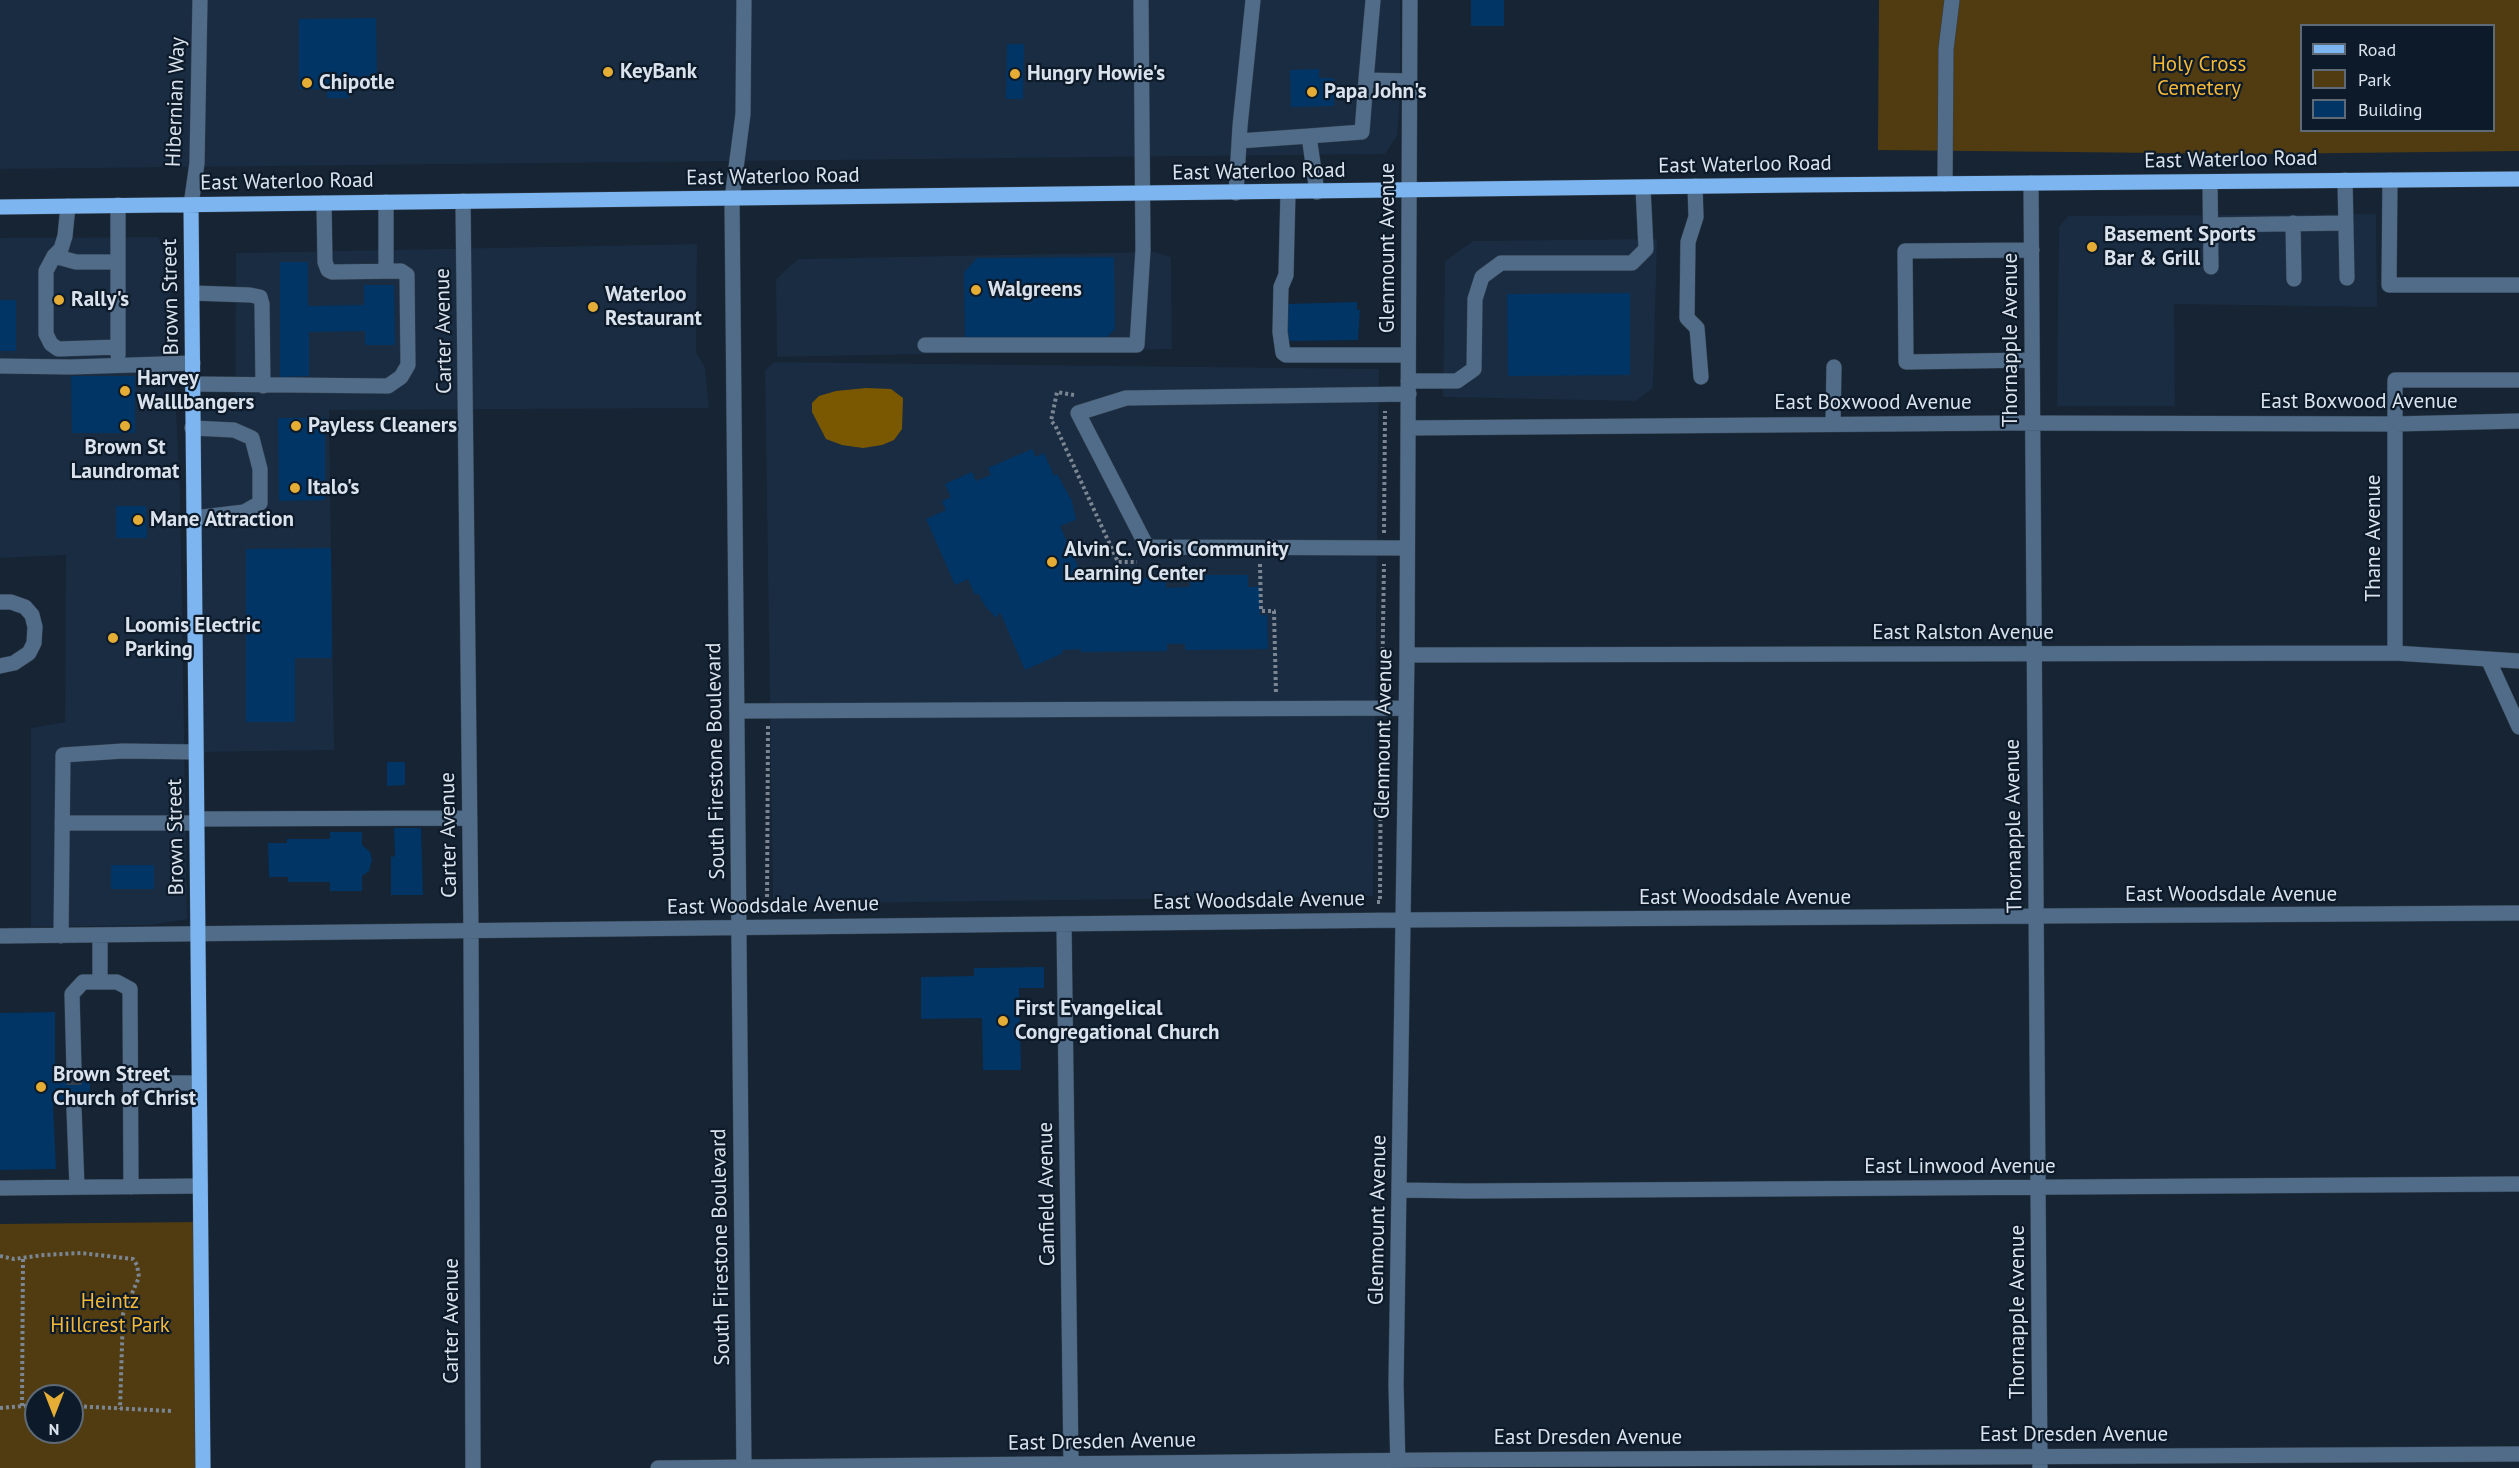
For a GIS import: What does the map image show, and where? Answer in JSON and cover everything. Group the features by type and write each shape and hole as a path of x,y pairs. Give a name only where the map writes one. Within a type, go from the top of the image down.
{"main road":[{"name":"East Waterloo Road","path":"0,207 1695,186 2519,179"},
{"name":"Brown Street","path":"191,205 203,1468"}],"street":[{"name":"Hibernian Way","path":"191,205 197,163 200,0"},
{"name":"South Firestone Boulevard","path":"744,0 743,114 732,199 744,1468"},
{"path":"925,345 1137,345 1143,250 1142,0"},
{"path":"1236,193 1253,0"},
{"path":"1239,141 1362,132 1373,0"},
{"name":"Glenmount Avenue","path":"1398,1464 1396,1384 1407,655 1410,0"},
{"path":"1945,184 1946,50 1952,0"},
{"path":"1366,80 1410,81"},
{"path":"1309,136 1317,192"},
{"path":"2345,180 2347,278"},
{"path":"2390,180 2390,285 2519,285"},
{"path":"2210,182 2211,267"},
{"name":"Thornapple Avenue","path":"2031,183 2039,1462"},
{"path":"1695,186 1696,217 1688,242 1687,318 1697,328 1701,377"},
{"path":"1406,548 1260,554 1147,547 1078,413 1126,398 1385,394 1408,387 1456,381 1474,369 1475,299 1482,277 1502,263 1632,263 1646,249 1643,188"},
{"path":"1288,192 1286,274 1281,287 1280,332 1283,353 1286,355 1408,355"},
{"name":"Carter Avenue","path":"463,201 471,931 473,1468"},
{"path":"386,202 386,271"},
{"path":"192,384 388,386 401,377 408,365 407,275 401,271 332,272 328,270 325,262 324,203"},
{"path":"68,206 65,236 61,249 54,256 46,271 46,334 51,344 58,349 118,347"},
{"path":"118,206 118,366"},
{"path":"2293,223 2294,279"},
{"path":"2211,225 2346,223"},
{"path":"2032,250 1905,251 1906,362 2032,360"},
{"path":"54,256 76,262 118,262"},
{"path":"192,294 260,297 263,386"},
{"path":"0,366 118,366 193,363"},
{"path":"1833,424 1834,367"},
{"name":"Thane Avenue","path":"2395,652 2395,381 2519,381"},
{"name":"East Boxwood Avenue","path":"1408,428 2032,423 2395,424 2519,421"},
{"path":"192,429 234,430 252,438 260,469 260,503 244,512 194,518"},
{"path":"0,602 11,602 25,607 32,615 35,627 34,643 29,653 14,663 0,666"},
{"name":"East Ralston Avenue","path":"1407,655 2395,652 2519,661"},
{"path":"2488,659 2519,726"},
{"path":"737,711 1406,708"},
{"path":"61,936 63,755 123,751 196,752"},
{"path":"62,823 470,818"},
{"name":"East Woodsdale Avenue","path":"0,936 1403,920 2519,913"},
{"name":"Canfield Avenue","path":"1064,924 1071,1463"},
{"path":"100,935 100,981"},
{"path":"74,1070 72,994 83,982 117,981 130,989 131,1186"},
{"path":"130,1083 199,1083"},
{"path":"74,1109 77,1187"},
{"name":"East Linwood Avenue","path":"1400,1190 2519,1184"},
{"path":"0,1188 200,1186"},
{"name":"East Dresden Avenue","path":"658,1468 1071,1463 2039,1462 2519,1454"}],"path":[{"path":"1078,396 1057,392 1051,421 1055,425 1118,562 1142,562"},
{"path":"1368,902 1380,902 1385,394"},
{"path":"1249,561 1260,554"},
{"path":"1260,554 1261,611 1274,611 1277,709"},
{"path":"768,711 767,908 778,908"},
{"path":"0,1256 14,1259 81,1253 133,1259 137,1265 139,1277 123,1314 120,1409"},
{"path":"0,1408 22,1406 23,1258"},
{"path":"84,1407 171,1411"}],"shaded area":[{"path":"0,0 1400,0 1400,96 1397,136 1385,154 0,169"},
{"path":"2376,214 2377,307 2174,304 2175,406 2057,406 2059,227 2068,216"},
{"path":"158,237 169,266 180,491 187,919 150,925 31,927 31,728 65,722 66,555 0,558 0,238"},
{"path":"1657,239 1653,388 1636,401 1443,397 1445,261 1473,241"},
{"path":"697,244 696,352 705,367 709,408 329,410 334,750 196,752 192,407 235,410 236,253"},
{"path":"1154,252 1171,257 1172,349 777,357 776,279 798,259"},
{"path":"774,362 1379,369 1373,896 773,904 765,371"},
{"path":"866,388 891,389 903,398 902,429 894,440 882,445 863,448 842,445 826,439 812,412 812,403 819,396 836,391"}],"green space":[{"name":"Holy Cross Cemetery","path":"1879,0 2519,0 2519,151 2257,154 1878,150"},
{"name":"Heintz Hillcrest Park","path":"200,1222 203,1468 0,1468 0,1224"}],"building":[{"path":"1471,0 1504,0 1504,26 1471,26"},
{"path":"376,18 377,88 349,88 349,98 327,98 327,89 299,89 299,19"},
{"path":"1007,44 1024,44 1023,99 1006,99"},
{"name":"Papa John's","path":"1319,69 1319,78 1334,78 1334,106 1291,107 1290,70"},
{"path":"1114,257 1115,329 1106,338 965,340 964,272 977,258"},
{"path":"280,262 308,262 308,306 364,305 364,285 394,285 395,345 365,345 365,331 309,332 309,376 280,377"},
{"path":"1630,293 1630,375 1508,376 1507,294"},
{"path":"0,300 16,300 16,351 0,351"},
{"path":"1357,302 1357,310 1360,310 1358,340 1288,341 1287,304"},
{"path":"71,376 135,376 135,433 72,433"},
{"path":"278,418 325,418 325,500 279,501"},
{"path":"1032,449 1036,457 1044,453 1054,476 1057,474 1072,501 1076,520 1060,526 1083,578 1166,578 1166,588 1190,587 1190,575 1248,575 1248,587 1260,587 1260,615 1267,615 1268,649 1185,650 1185,644 1167,644 1167,651 1081,652 1081,649 1062,650 1063,653 1025,670 1000,612 996,618 985,606 978,593 975,595 968,579 955,585 926,519 946,510 942,501 951,497 945,484 972,472 976,481 991,475 988,468"},
{"path":"116,506 146,506 147,538 116,538"},
{"path":"331,548 332,658 295,658 295,722 246,722 246,549"},
{"path":"387,762 405,762 405,785 387,786"},
{"path":"394,828 421,828 423,895 391,895 391,857 395,856"},
{"path":"330,832 362,832 362,845 370,852 372,860 369,871 362,876 362,891 330,891 330,882 288,882 288,877 269,877 268,843 287,843 287,839 330,839"},
{"path":"111,865 154,865 154,889 111,889"},
{"path":"1044,967 1044,988 1019,988 1021,1070 983,1070 982,1018 921,1019 921,977 974,976 974,968"},
{"path":"55,1012 55,1074 90,1074 90,1103 53,1104 56,1169 0,1170 0,1013"}],"tunnel":[{"path":"74,1070 74,1109"}],"place":[{"name":"KeyBank","path":"608,72"},
{"name":"Hungry Howie's","path":"1015,74"},
{"name":"Chipotle","path":"307,83"},
{"name":"Papa John's","path":"1312,92"},
{"name":"Basement Sports Bar & Grill","path":"2092,247"},
{"name":"Walgreens","path":"976,290"},
{"name":"Rally's","path":"59,300"},
{"name":"Waterloo Restaurant","path":"593,307"},
{"name":"Harvey Walllbangers","path":"125,391"},
{"name":"Brown St Laundromat","path":"125,426"},
{"name":"Payless Cleaners","path":"296,426"},
{"name":"Italo's","path":"295,488"},
{"name":"Mane Attraction","path":"138,520"},
{"name":"Alvin C. Voris Community Learning Center","path":"1052,562"},
{"name":"Loomis Electric Parking","path":"113,638"},
{"name":"First Evangelical Congregational Church","path":"1003,1021"},
{"name":"Brown Street Church of Christ","path":"41,1087"}]}
